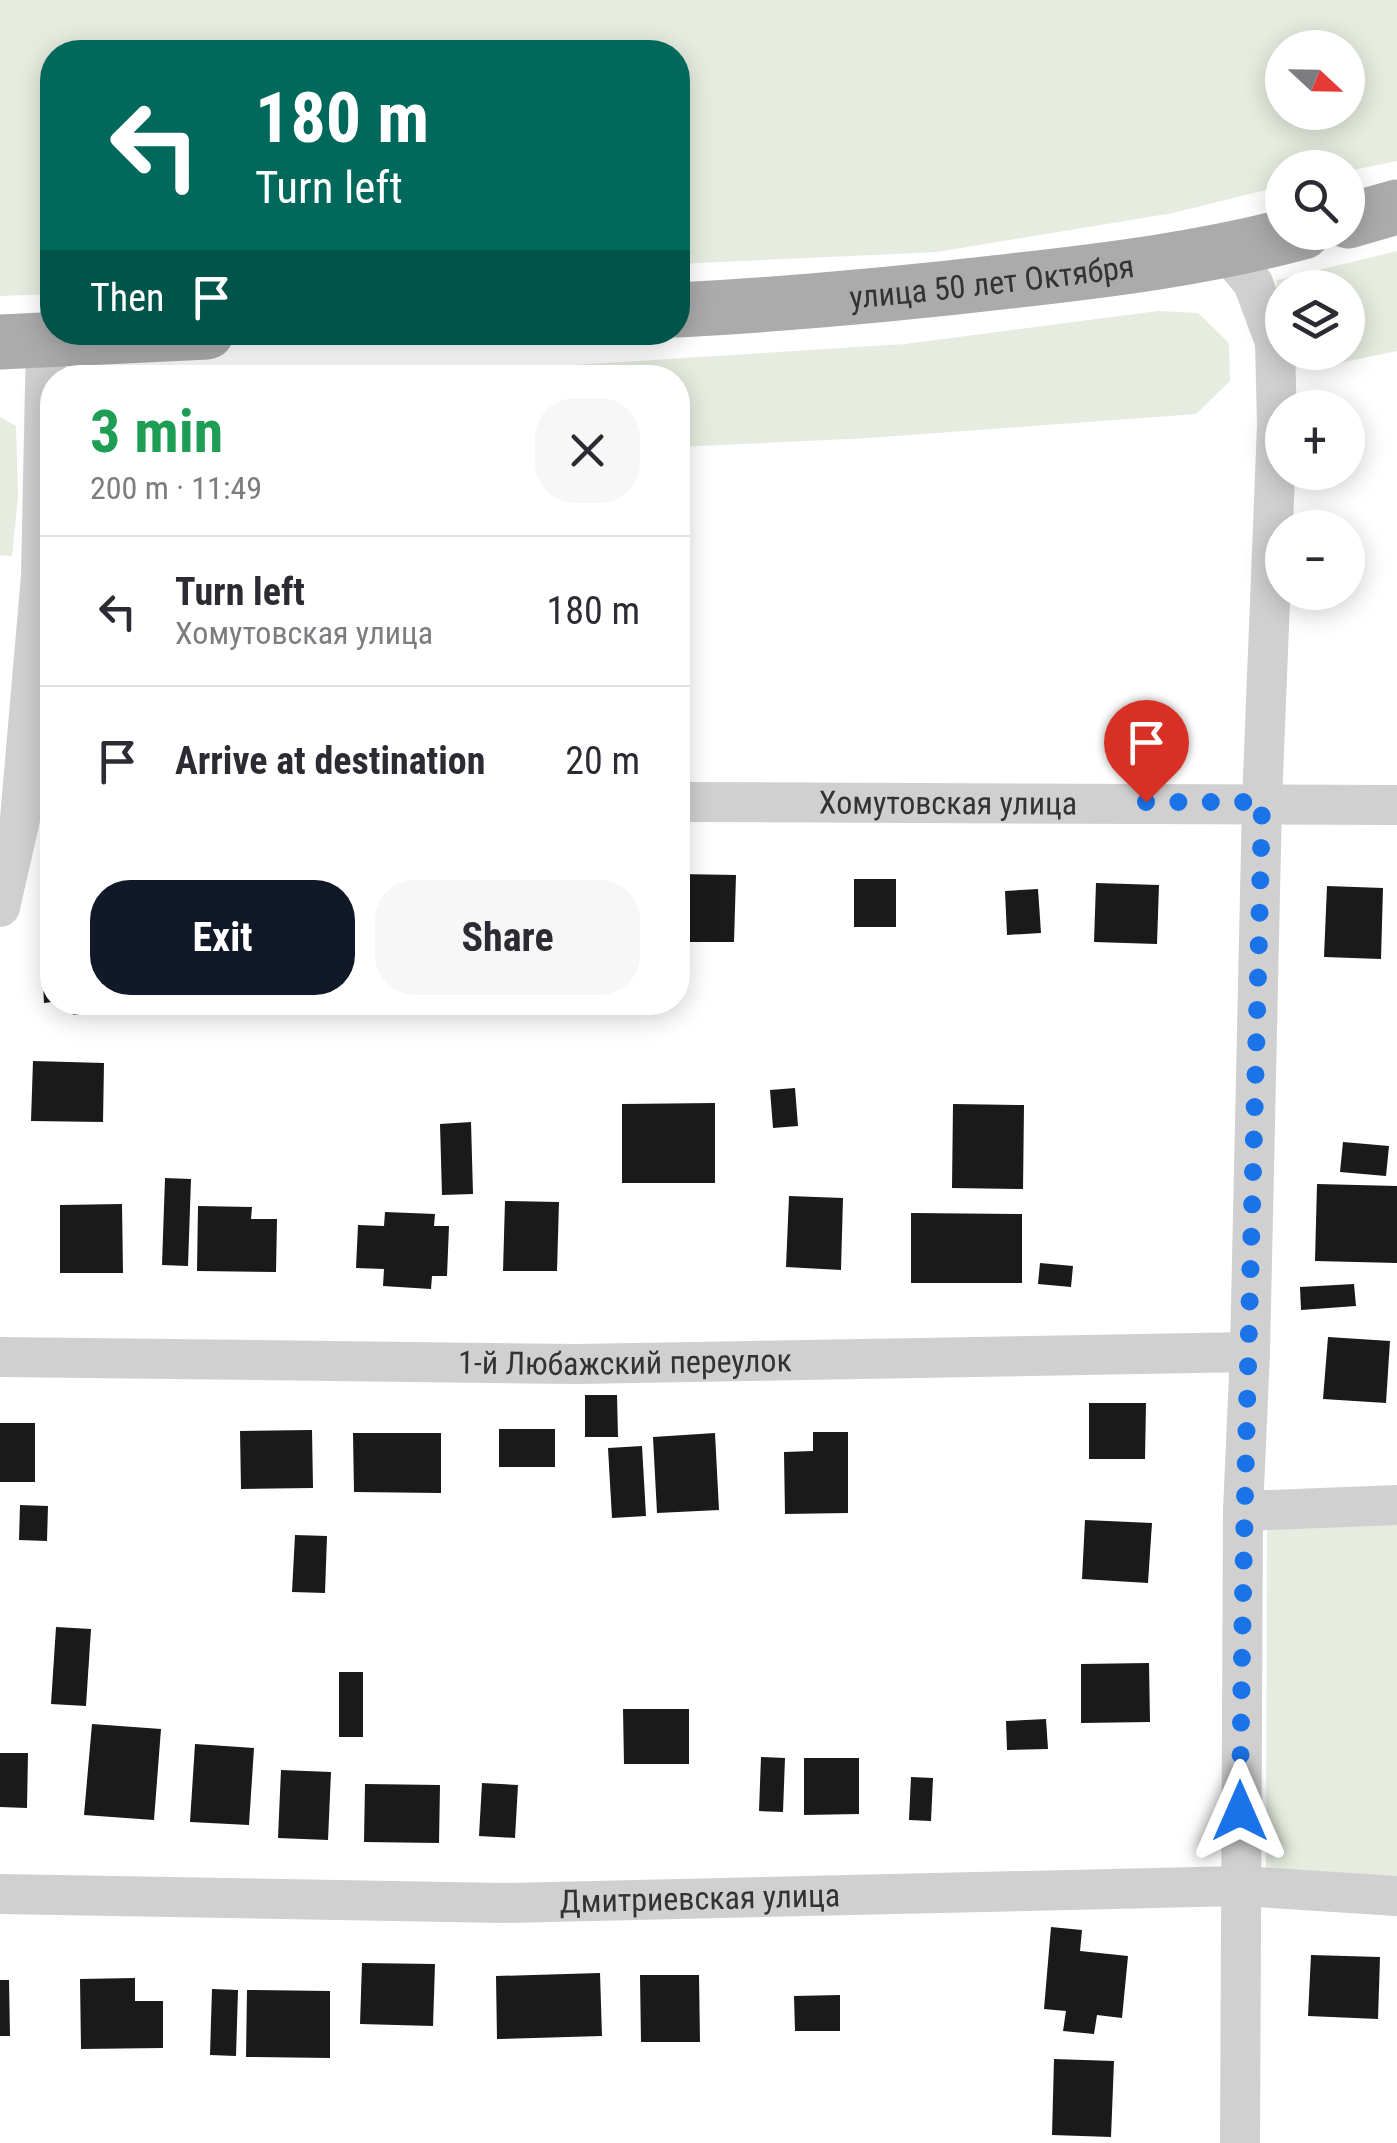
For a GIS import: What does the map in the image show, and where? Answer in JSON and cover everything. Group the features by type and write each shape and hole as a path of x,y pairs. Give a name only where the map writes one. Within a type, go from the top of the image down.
{"main road":[{"path":"1365,216 1397,208"},
{"name":"улица 50 лет Октября","path":"690,309 818,303 1228,252 1265,242"}],"street":[{"path":"1228,252 1253,283 1275,342 1277,425 1262,802 1243,1511 1240,2143"},
{"path":"23,341 40,563"},
{"path":"0,906 36,818 40,624"},
{"name":"Хомутовская улица","path":"690,802 1397,805"},
{"name":"1-й Любажский переулок","path":"0,1357 578,1364 1250,1352"},
{"path":"1243,1511 1397,1505"},
{"name":"Дмитриевская улица","path":"0,1894 504,1902 1240,1886 1397,1896"}],"shaded area":[{"path":"0,0 1397,0 1397,161 1365,168 1365,150 1265,150 1265,190 1173,213 937,252 690,263 690,40 40,40 40,294 0,296"},
{"path":"1397,251 1397,351 1365,358 1365,270 1318,270"},
{"path":"1158,311 1198,313 1229,343 1230,381 1196,414 869,438 690,446 690,365 575,365 905,344"},
{"path":"0,417 16,426 18,496 12,556 0,555"},
{"path":"1397,1514 1397,1878 1266,1872 1267,1524"}],"building":[{"path":"690,874 736,875 734,942 690,942"},
{"path":"854,879 896,879 896,927 854,927"},
{"path":"1096,883 1159,885 1157,944 1094,942"},
{"path":"1327,886 1383,888 1381,959 1324,957"},
{"path":"1038,889 1041,933 1007,935 1005,891"},
{"path":"33,1061 104,1063 103,1122 31,1121"},
{"path":"795,1088 798,1126 773,1128 770,1090"},
{"path":"715,1103 715,1183 622,1183 622,1104"},
{"path":"953,1104 1024,1105 1023,1189 952,1188"},
{"path":"471,1122 473,1194 442,1195 440,1124"},
{"path":"1343,1142 1389,1146 1386,1176 1340,1172"},
{"path":"165,1178 191,1179 188,1266 162,1265"},
{"path":"1317,1184 1397,1186 1397,1263 1315,1261"},
{"path":"789,1196 843,1198 841,1270 786,1267"},
{"path":"505,1201 559,1202 557,1271 503,1271"},
{"path":"122,1204 123,1273 60,1273 60,1205"},
{"path":"198,1206 252,1207 251,1219 277,1219 276,1272 197,1271"},
{"path":"385,1212 435,1214 434,1226 449,1226 447,1276 432,1276 431,1289 383,1286 384,1269 356,1268 358,1225 384,1226"},
{"path":"911,1213 1022,1214 1022,1283 911,1283"},
{"path":"1040,1263 1073,1266 1071,1287 1038,1284"},
{"path":"1354,1284 1356,1306 1301,1310 1300,1287"},
{"path":"1328,1337 1390,1341 1386,1403 1323,1399"},
{"path":"585,1395 617,1395 618,1437 585,1437"},
{"path":"1089,1403 1146,1403 1145,1459 1089,1459"},
{"path":"0,1423 35,1423 35,1482 0,1482"},
{"path":"499,1429 555,1429 555,1467 499,1467"},
{"path":"312,1430 313,1488 241,1489 240,1431"},
{"path":"813,1432 848,1432 848,1513 785,1514 784,1452 813,1451"},
{"path":"353,1433 441,1433 441,1493 354,1492"},
{"path":"715,1433 719,1510 657,1513 653,1437"},
{"path":"642,1446 646,1516 612,1518 608,1448"},
{"path":"20,1505 48,1506 47,1541 19,1540"},
{"path":"1085,1520 1152,1523 1148,1583 1082,1579"},
{"path":"295,1535 327,1536 325,1593 292,1592"},
{"path":"56,1627 91,1629 86,1706 51,1704"},
{"path":"1149,1663 1150,1722 1081,1723 1081,1664"},
{"path":"339,1672 363,1672 363,1737 339,1737"},
{"path":"623,1709 689,1709 689,1764 624,1764"},
{"path":"1046,1719 1048,1749 1007,1750 1006,1721"},
{"path":"92,1724 161,1729 154,1820 84,1815"},
{"path":"195,1744 254,1748 249,1825 190,1822"},
{"path":"0,1753 28,1753 27,1808 0,1807"},
{"path":"761,1757 785,1758 783,1812 759,1811"},
{"path":"804,1758 859,1758 859,1814 804,1815"},
{"path":"281,1770 331,1772 328,1840 278,1838"},
{"path":"911,1777 933,1778 931,1821 909,1820"},
{"path":"482,1783 518,1785 515,1838 479,1836"},
{"path":"365,1784 440,1785 439,1843 364,1842"},
{"path":"1051,1927 1082,1930 1080,1951 1128,1956 1122,2018 1097,2015 1094,2034 1063,2031 1066,2011 1044,2009"},
{"path":"1311,1955 1380,1957 1378,2019 1308,2016"},
{"path":"362,1963 435,1964 433,2026 360,2024"},
{"path":"600,1973 602,2036 497,2039 496,1976"},
{"path":"640,1975 699,1975 700,2042 641,2042"},
{"path":"135,1978 135,2001 163,2001 163,2048 81,2049 80,1979"},
{"path":"0,1980 9,1980 10,2036 0,2036"},
{"path":"212,1989 238,1990 236,2056 210,2055"},
{"path":"247,1990 330,1991 330,2058 246,2057"},
{"path":"840,1995 840,2031 795,2031 794,1996"},
{"path":"1054,2059 1114,2061 1111,2137 1052,2135"}],"route":[{"path":"1146,802 1262,802 1243,1511 1240,1811"}]}
